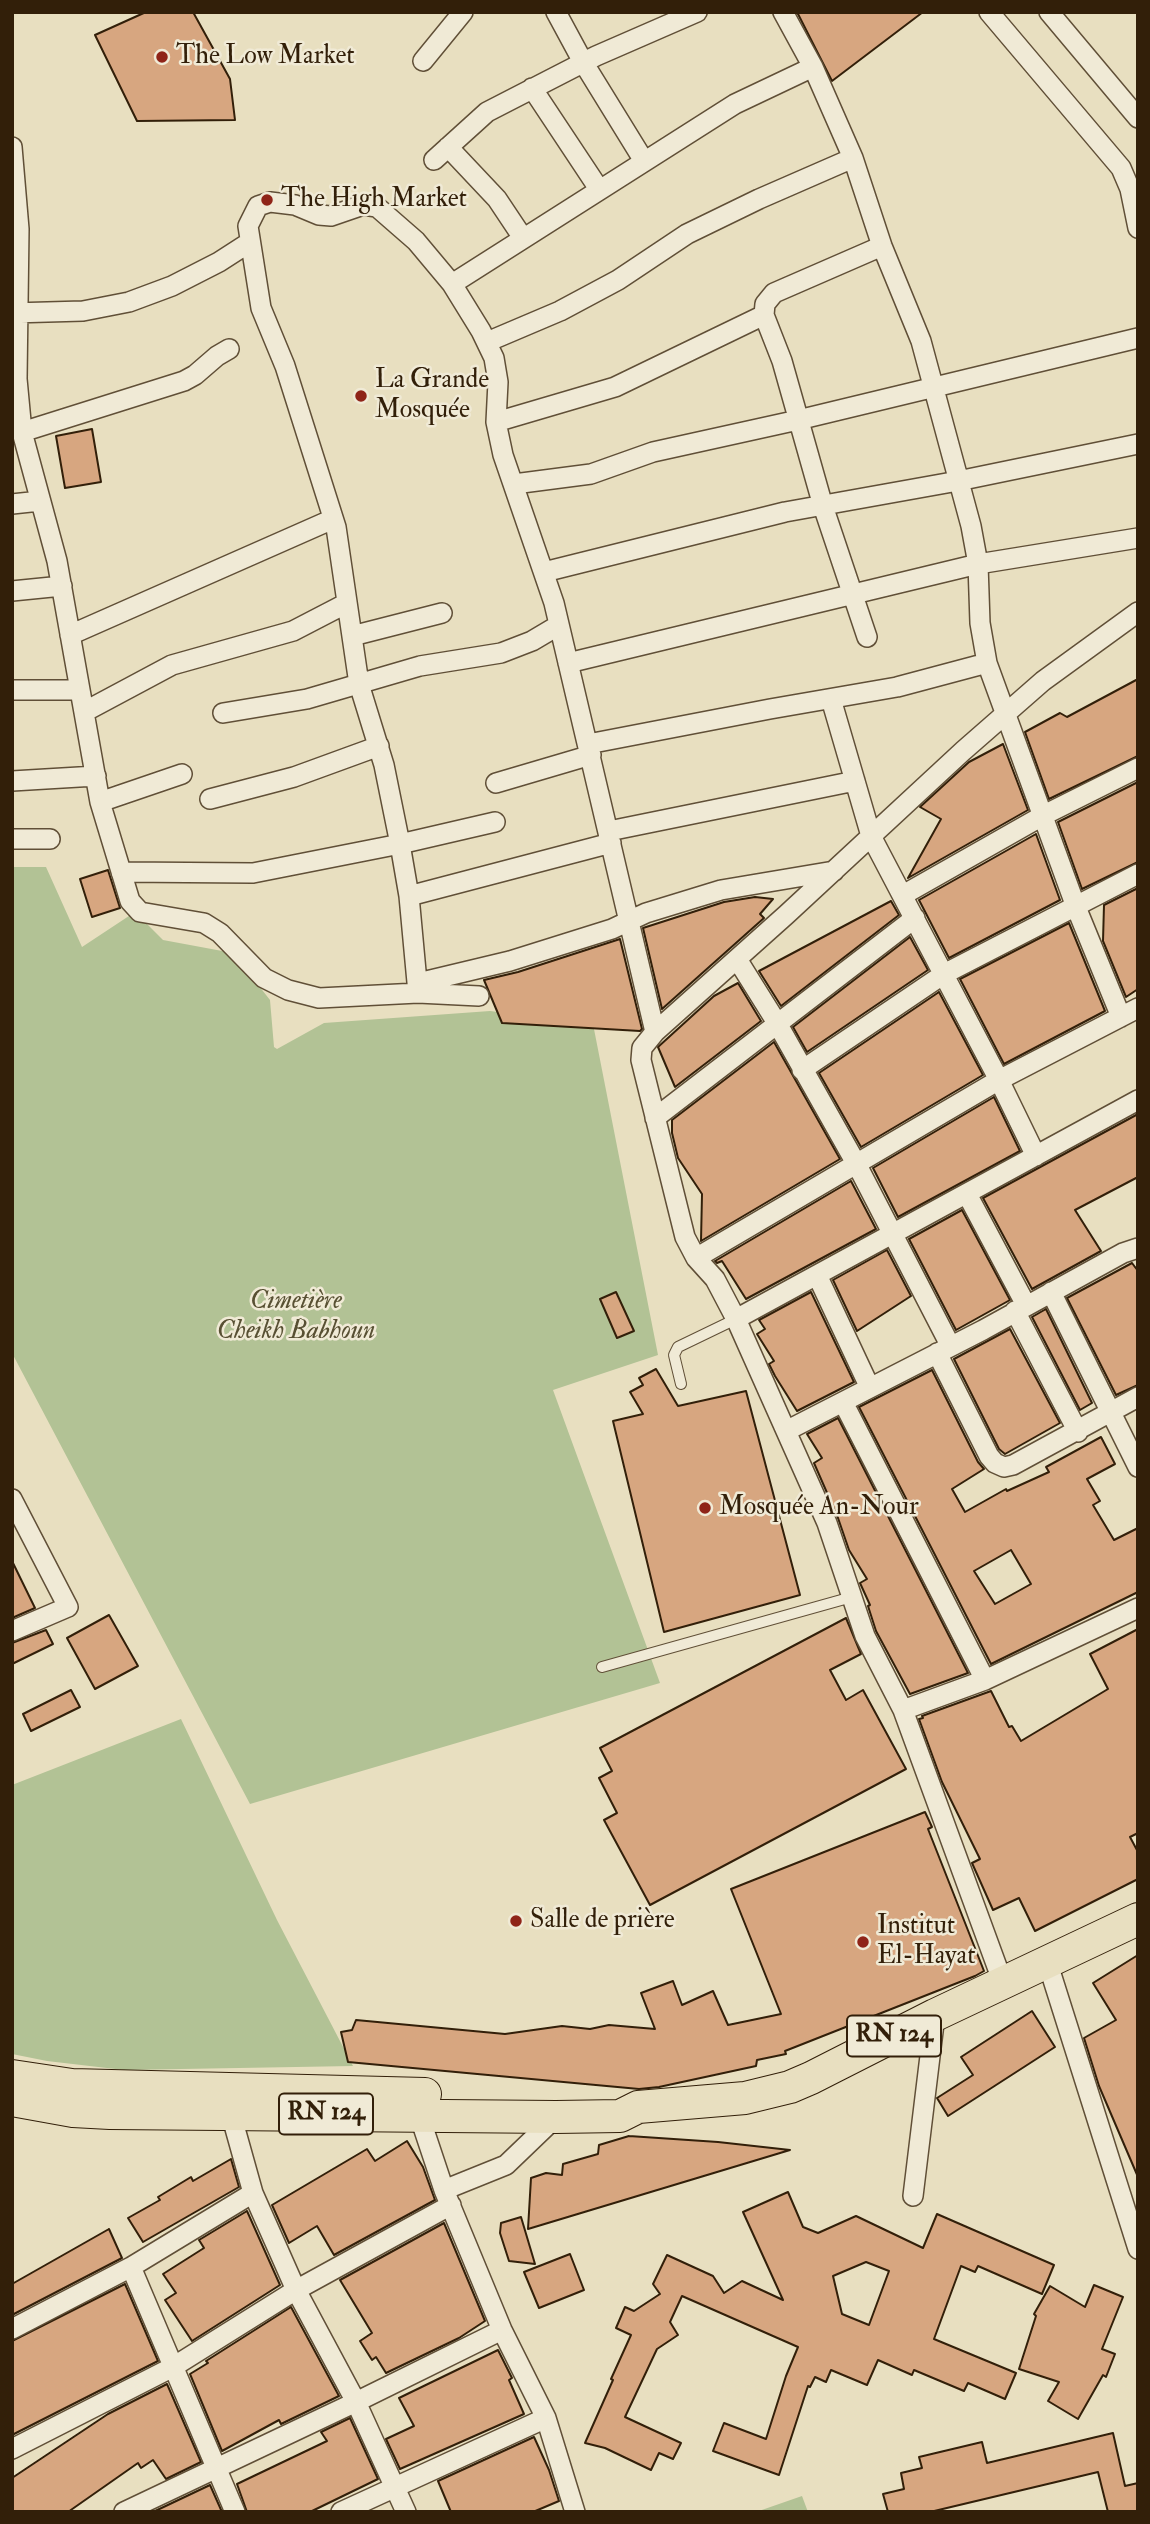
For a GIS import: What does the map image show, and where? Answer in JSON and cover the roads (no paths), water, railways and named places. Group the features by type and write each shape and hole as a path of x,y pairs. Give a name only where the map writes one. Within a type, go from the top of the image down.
{"main road":[{"name":"RN 124","path":"12,2076 72,2085 226,2100 419,2115 620,2116 638,2107 746,2098 790,2087 934,2015 1138,1919"},
{"name":"RN 124","path":"12,2100 72,2111 110,2113 226,2100 619,2099 638,2107"}],"street":[{"path":"423,61 463,12"},
{"path":"556,12 583,62 644,161"},
{"path":"523,238 497,199 441,153 487,112 583,62 697,12"},
{"path":"696,1258 999,1080 1129,1012 1076,907 987,663 980,623 978,564 971,526 922,341 882,246 853,158 813,66 783,12"},
{"path":"989,12 1121,168 1130,189 1138,228"},
{"path":"1049,12 1138,118"},
{"path":"452,284 735,104 813,66"},
{"path":"532,88 599,189"},
{"path":"12,147 19,229 15,313 16,409 62,586 100,802 130,901 135,908 150,915 204,923 220,933 264,978 288,990 319,998 418,988 612,929 646,913 721,890 834,871"},
{"path":"487,342 560,311 618,280 687,234 853,158"},
{"path":"418,988 400,844 379,746 359,684 333,519 285,366 261,308 248,226 258,206 270,202 295,205 319,215 331,216 363,205 371,205 389,216 416,241 452,284 487,342 494,358 498,382 496,422 503,455 544,572 559,625 655,1032"},
{"path":"15,313 83,310 129,302 184,280 250,242"},
{"path":"867,637 823,506 782,361 764,315 765,304 774,293 882,246"},
{"path":"496,422 615,387 764,315"},
{"path":"514,484 591,474 653,452 1138,338"},
{"path":"22,432 184,380 195,375 229,349"},
{"path":"544,572 785,512 958,481 1138,444"},
{"path":"12,504 40,501"},
{"path":"70,635 333,519"},
{"path":"568,663 978,564 1138,538"},
{"path":"12,592 62,586"},
{"path":"84,712 172,666 293,631 347,603"},
{"path":"352,636 442,612"},
{"path":"1003,1983 903,1710 865,1636 827,1523 736,1319 715,1279 696,1258 685,1237 641,1060 642,1048 655,1032 1043,681 1138,612"},
{"path":"223,713 307,699 420,666 502,653 532,641 559,625"},
{"path":"496,783 590,750 897,687 987,663"},
{"path":"12,690 80,690"},
{"path":"831,699 871,836 1036,1156"},
{"path":"210,799 294,777 379,746"},
{"path":"903,895 1044,815 1138,768"},
{"path":"100,802 182,774"},
{"path":"12,781 96,776"},
{"path":"408,897 610,837 855,780"},
{"path":"121,872 253,873 495,822"},
{"path":"12,839 50,839"},
{"path":"803,1070 944,974 1138,874"},
{"path":"655,1118 915,918"},
{"path":"737,959 777,1023 893,1233 989,1456 995,1463 1004,1467 1013,1465 1138,1397"},
{"path":"418,988 479,996"},
{"path":"736,1319 1138,1100"},
{"path":"967,1194 1078,1432"},
{"path":"786,1431 1123,1253 1135,1256"},
{"path":"817,1275 870,1388"},
{"path":"1051,1292 1138,1466"},
{"path":"843,1402 985,1680"},
{"path":"12,1499 68,1607 12,1631"},
{"path":"903,1710 985,1680 1138,1608"},
{"path":"1047,1961 1138,2249"},
{"path":"913,2196 934,2015"},
{"path":"226,2100 253,2193 296,2290 356,2402 406,2512"},
{"path":"419,2115 448,2198 502,2330 546,2418 575,2512"},
{"path":"12,2449 173,2367 506,2165 556,2116"},
{"path":"12,2329 131,2267 253,2193"},
{"path":"131,2267 235,2512"},
{"path":"124,2512 502,2330"},
{"path":"341,2512 546,2418"}],"lane":[{"path":"681,1384 674,1355 678,1347 736,1319"},
{"path":"602,1667 852,1597"}],"place":[{"name":"The Low Market","path":"162,57"},
{"name":"The High Market","path":"267,200"},
{"name":"La Grande Mosquée","path":"361,396"},
{"name":"Mosquée An-Nour","path":"705,1508"},
{"name":"Salle de prière","path":"516,1921"},
{"name":"Institut El-Hayat","path":"863,1942"}],"park label":[{"name":"Cimetière Cheikh Babhoun","path":"296,1317"}]}
